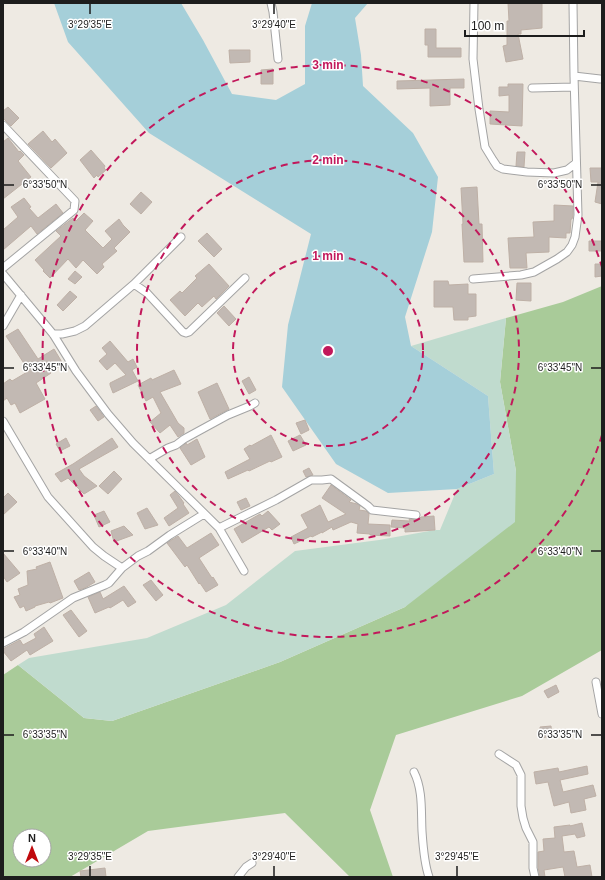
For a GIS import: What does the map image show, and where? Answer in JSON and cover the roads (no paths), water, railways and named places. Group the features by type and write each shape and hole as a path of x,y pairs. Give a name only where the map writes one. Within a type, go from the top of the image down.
{"street":[{"path":"271,3 278,59"},
{"path":"474,3 473,59 479,109 485,147 493,160 497,166 503,169 554,173 567,170 576,163"},
{"path":"473,279 521,275 534,272 567,252 575,237 578,215 573,3"},
{"path":"574,76 600,80"},
{"path":"532,88 574,87"},
{"path":"3,125 75,201 74,210 3,268"},
{"path":"53,334 62,334 75,331 85,326 134,284 182,237"},
{"path":"3,274 53,334 76,371 108,414 133,443 219,528 244,571"},
{"path":"134,284 147,293 183,332 186,333 189,332 245,278"},
{"path":"3,326 21,295"},
{"path":"149,459 228,415 255,403"},
{"path":"3,421 48,497 93,547 122,568"},
{"path":"219,528 276,500 312,480 331,479 372,510 416,514"},
{"path":"3,644 24,632 73,598 105,585 122,568 138,556 204,514"},
{"path":"596,682 602,714"},
{"path":"499,754 516,765 521,775 522,812 526,828 533,842 533,868 535,877"},
{"path":"414,772 417,777 420,791 422,830 429,877"},
{"path":"238,877 246,867 252,863"}],"water":[{"path":"54,3 181,3 232,94 276,100 305,84 305,26 312,3 368,3 355,18 361,55 363,86 413,133 438,177 432,232 405,317 411,346 488,396 494,474 457,489 388,493 336,464 282,387 288,325 311,234 149,133 68,42"}]}
